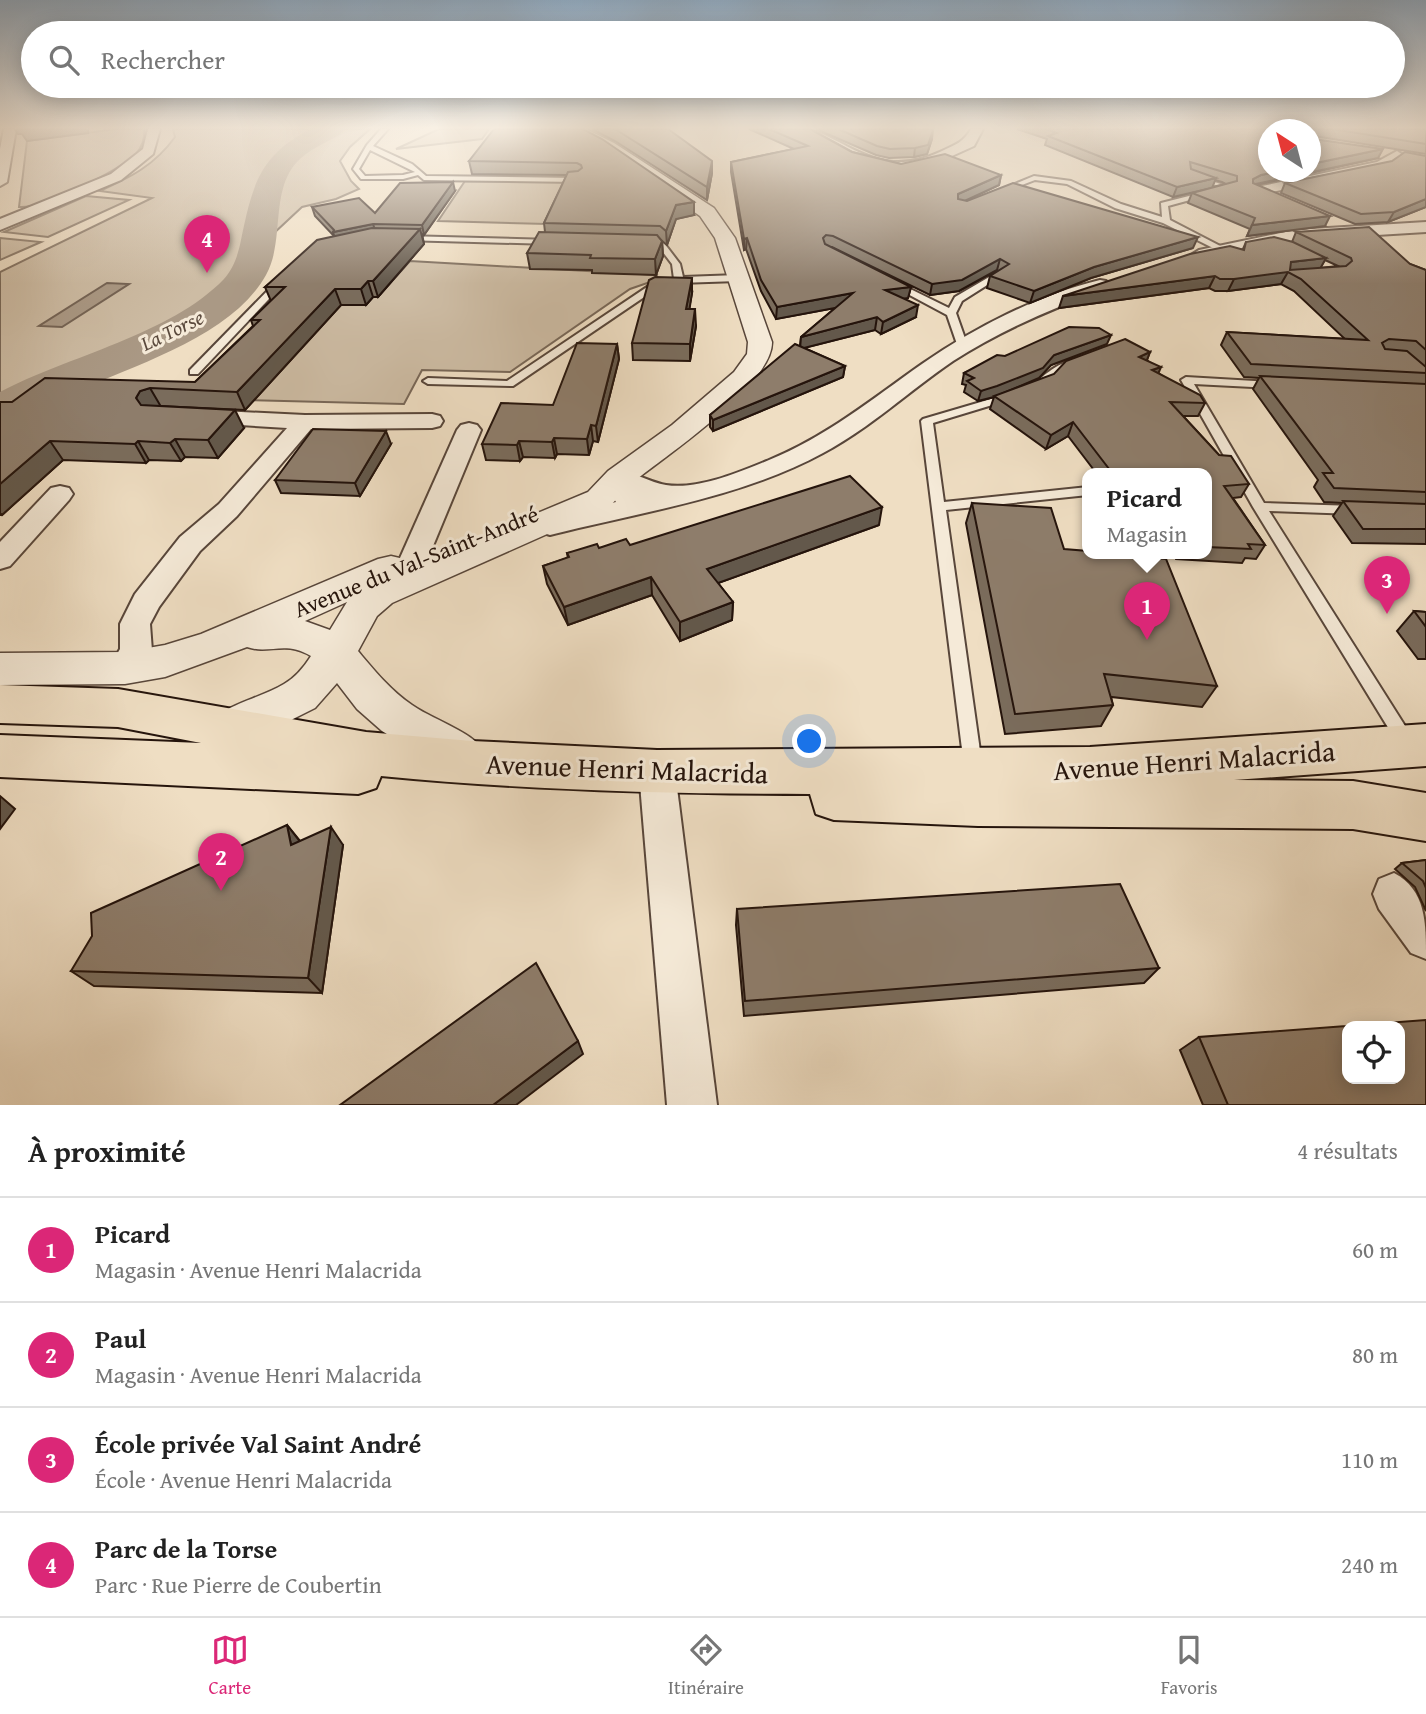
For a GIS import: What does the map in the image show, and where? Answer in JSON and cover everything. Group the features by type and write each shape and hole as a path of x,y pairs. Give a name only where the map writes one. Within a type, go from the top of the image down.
{"main road":[{"name":"Avenue Henri Malacrida","path":"0,704 118,708 366,753 658,782"},
{"name":"Avenue Henri Malacrida","path":"976,787 1090,769 1417,746"},
{"name":"Avenue Henri Malacrida","path":"0,756 658,782 976,787 1353,805 1426,817"}],"street":[{"path":"3,221 107,181"},
{"path":"646,503 625,498 619,492 619,478 682,431 753,367 760,355 760,342 725,238 707,212 659,181"},
{"path":"1294,206 1257,191 1307,181"},
{"path":"691,203 694,224"},
{"path":"1330,220 1354,230"},
{"path":"1180,259 1263,240 1354,230 1388,231 1426,227"},
{"path":"705,248 738,278"},
{"name":"Avenue du Val-Saint-André","path":"520,534 748,477 833,438 963,346 1056,300 1118,279"},
{"path":"173,416 305,422 432,421"},
{"path":"125,668 136,651 135,624 146,602 190,544 228,510 305,422"},
{"path":"414,558 469,430"},
{"name":"Avenue du Val-Saint-André","path":"214,645 414,558 619,478 663,493 684,494"},
{"name":"Avenue du Val-Saint-André","path":"148,761 235,729 300,696 315,683 364,606 379,594 599,499 619,478"},
{"path":"0,559 60,494"},
{"name":"Avenue du Val-Saint-André","path":"0,669 125,668 165,661 267,632 293,632 316,638 336,653 372,697 397,718 472,763"},
{"path":"658,782 692,1105"},
{"path":"1394,894 1426,938"}],"lane":[{"path":"998,192 1027,181"},
{"path":"1056,181 1069,182 1118,206 1166,221 1222,249"},
{"path":"1166,221 1164,205 1228,188 1206,181"},
{"path":"390,238 566,242"},
{"path":"1263,240 1286,249"},
{"path":"634,244 661,245 676,264 680,280"},
{"path":"194,372 291,272"},
{"path":"951,313 958,299 999,275"},
{"path":"428,381 509,384 653,287 680,280 738,278"},
{"path":"889,282 951,313 963,346"},
{"path":"976,787 928,421 999,401 1045,382 1056,369 1092,355"},
{"path":"1293,385 1186,380 1260,507 1417,746"},
{"path":"938,507 1082,492"},
{"path":"1260,507 1371,510"}],"shaded area":[{"path":"22,181 95,181 44,202 19,207"},
{"path":"121,181 351,181 359,189 336,199 302,207 257,249 237,281 205,322 130,356 58,378 0,409 0,272 152,198 100,191"},
{"path":"465,181 565,182 547,224 438,221"},
{"path":"86,196 129,200 48,237 4,232"},
{"path":"0,238 41,242 0,260"},
{"path":"410,261 657,275 656,280 630,289 510,372 422,370 404,404 205,399 332,304 366,305 373,297 378,297"},
{"path":"107,283 129,284 62,327 39,326"}],"building":[{"path":"564,181 663,181 694,202 676,205 666,231 660,226 544,223"},
{"path":"697,181 708,181 707,187"},
{"path":"734,181 988,181 958,194 958,199 967,201 1013,183 1198,237 1094,267 1034,291 990,276 1009,264 1000,259 962,280 932,284 826,235 823,238 825,244 911,287 885,290 918,305 883,322 877,317 801,337 853,293 777,307 761,280 747,238 744,239"},
{"path":"1161,181 1205,181 1177,187"},
{"path":"1237,181 1253,181 1253,183 1330,216 1252,225 1255,218 1192,193"},
{"path":"1426,181 1426,199 1394,212 1361,214 1285,183"},
{"path":"453,182 422,225 373,224 333,232 312,207 359,198 375,213 400,183"},
{"path":"1369,227 1410,264 1426,270 1426,350 1416,341 1389,339 1382,343 1385,349 1407,351 1426,367 1426,373 1251,364 1227,332 1368,340 1301,279 1288,272 1234,279 1220,279 1215,276 1063,296 1190,254 1230,246 1244,250 1246,242 1274,237 1293,242 1326,258 1291,262 1290,270 1346,266 1352,261 1351,258 1296,232"},
{"path":"372,228 420,229 373,281 368,281 361,289 335,289 237,392 150,388 140,391 136,398 141,405 235,410 208,440 175,439 170,443 138,441 135,444 50,441 0,484 0,402 12,402 45,378 195,382 260,320 251,320 285,287 265,287 317,240"},
{"path":"539,232 657,235 662,241 655,259 527,253"},
{"path":"655,277 692,278 686,309 695,309 690,344 632,343 649,280"},
{"path":"1069,327 1099,328 1111,335 1054,355 1043,368 997,386 981,391 967,381 974,378 964,373 997,355 1005,356"},
{"path":"1125,339 1150,352 1139,357 1161,367 1152,370 1200,395 1205,403 1170,402 1219,455 1231,456 1249,484 1224,486 1265,545 1248,544 1251,549 1212,547 1212,468 1108,468 1073,422 1051,435 994,396 1054,374 1066,361"},
{"path":"577,343 617,344 596,426 591,425 587,439 519,441 517,445 482,444 501,403 553,405"},
{"path":"795,344 845,366 713,420 710,415"},
{"path":"1260,376 1426,384 1426,492 1334,488 1323,473 1333,473"},
{"path":"313,429 386,431 355,483 275,480"},
{"path":"850,476 882,507 707,569 733,602 680,622 651,577 564,607 543,566 569,557 567,553 597,544 599,548 626,539 630,545"},
{"path":"1343,501 1426,504 1426,529 1363,529"},
{"path":"972,503 1051,508 1064,549 1082,550 1082,559 1166,559 1217,686 1104,674 1113,705 1015,714"},
{"path":"1414,611 1426,612 1426,627"},
{"path":"287,825 291,845 331,827 308,978 71,971 92,936 91,913"},
{"path":"1426,860 1426,888 1423,881 1402,863"},
{"path":"1120,884 1159,968 745,1001 737,909"},
{"path":"536,963 578,1041 493,1105 340,1105"},
{"path":"1426,1020 1426,1105 1228,1105 1199,1037 1342,1026 1342,1084 1405,1084 1405,1022"}],"waterway":[{"name":"La Torse","path":"0,412 29,396 182,328 236,289 247,275 254,259 271,181"}],"place":[{"name":"Parc de la Torse","path":"207,273"},
{"name":"École privée Val Saint André","path":"1387,614"},
{"name":"Picard","path":"1147,640"},
{"name":"Paul","path":"221,891"}]}
